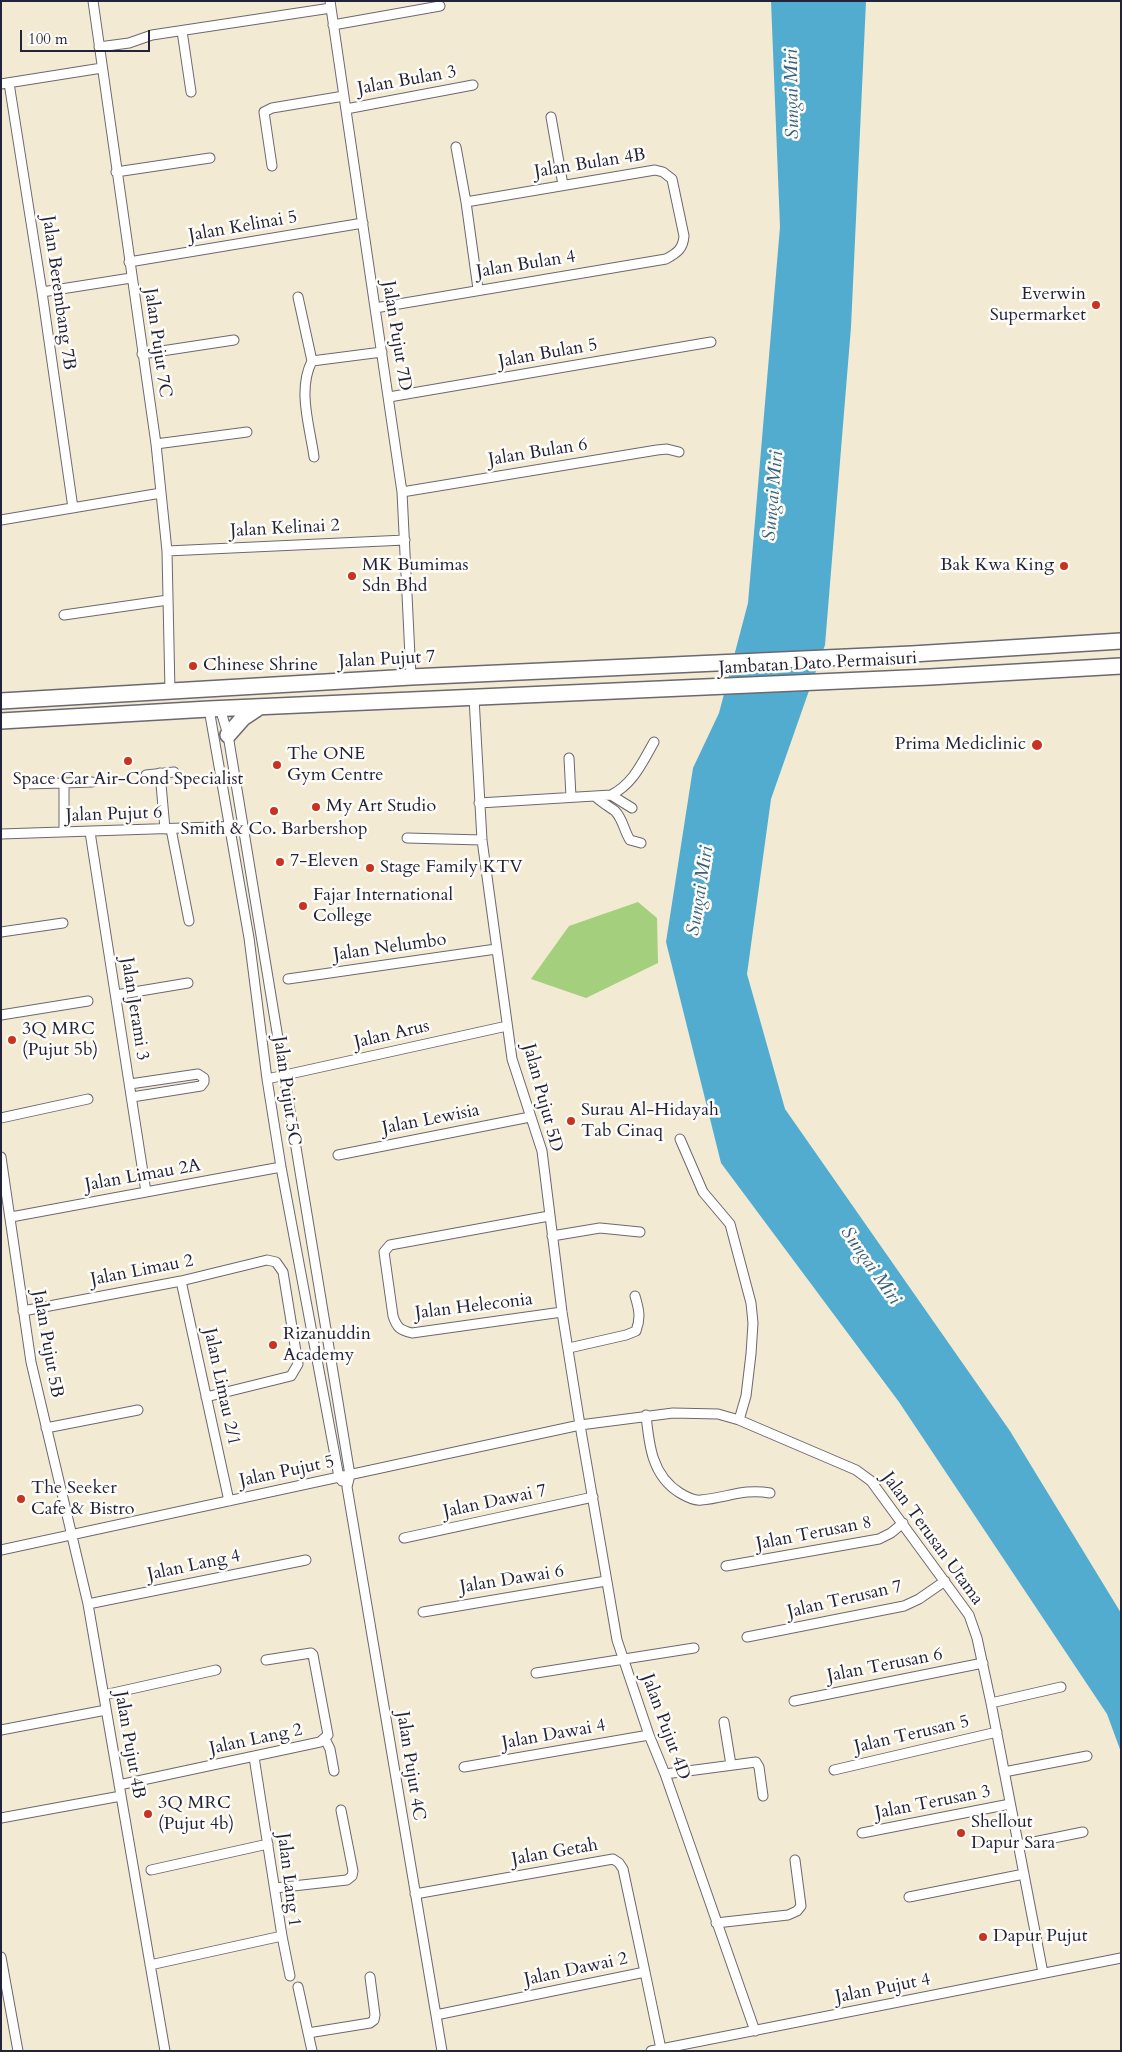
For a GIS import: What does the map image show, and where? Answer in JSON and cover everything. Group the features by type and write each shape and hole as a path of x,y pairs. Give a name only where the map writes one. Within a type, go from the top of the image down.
{"main road":[{"name":"Jambatan Dato Permaisuri","path":"715,664 1121,641"},
{"name":"Jalan Pujut 7","path":"1,701 411,677 715,664"},
{"name":"Jambatan Dato Permaisuri","path":"474,698 930,677 1121,666"},
{"path":"96,696 122,700 204,695 215,708"},
{"path":"1,721 215,708 474,698"},
{"path":"228,735 243,718 259,707"}],"street":[{"name":"Jalan Pujut 7C","path":"93,1 156,444 167,551 170,692"},
{"path":"100,47 330,5"},
{"name":"Jalan Pujut 7D","path":"330,5 402,492 411,677"},
{"path":"333,25 440,6"},
{"path":"182,31 191,92"},
{"path":"5,83 102,68"},
{"name":"Jalan Berembang 7B","path":"5,83 42,292 73,508"},
{"name":"Jalan Bulan 3","path":"346,109 473,86"},
{"path":"272,166 264,112 272,108 344,96"},
{"path":"551,117 563,185"},
{"path":"456,147 478,289"},
{"path":"116,172 210,158"},
{"name":"Jalan Bulan 4B","path":"466,202 655,170 663,172 672,179 684,236 684,244 680,250"},
{"name":"Jalan Kelinai 5","path":"129,262 363,223"},
{"name":"Jalan Bulan 4","path":"375,308 666,258 680,250"},
{"path":"42,292 131,278"},
{"path":"298,297 312,362 307,371 305,384 314,457"},
{"path":"142,354 234,340"},
{"name":"Jalan Bulan 5","path":"389,397 712,342"},
{"path":"312,362 382,352"},
{"path":"156,444 247,432"},
{"name":"Jalan Bulan 6","path":"402,492 657,450 667,449 679,452"},
{"path":"1,520 161,494"},
{"name":"Jalan Kelinai 2","path":"167,551 405,540"},
{"path":"64,616 168,600"},
{"name":"Jalan Pujut 5D","path":"474,698 482,840 507,1026 512,1059 542,1151 562,1312 580,1425"},
{"name":"Jalan Pujut 5C","path":"215,708 228,735 262,936 296,1159 350,1475"},
{"name":"Jalan Pujut 5C","path":"215,708 228,827 249,938 267,1079 281,1167 339,1477"},
{"path":"479,803 611,794 621,789 632,779 654,742"},
{"path":"569,758 571,797"},
{"path":"146,775 174,772"},
{"path":"160,773 168,829 189,921"},
{"path":"26,784 92,782"},
{"path":"64,783 64,832"},
{"path":"224,789 236,786"},
{"path":"611,794 632,808"},
{"path":"596,796 602,803 614,811 621,820 630,840 641,843"},
{"name":"Jalan Pujut 6","path":"1,834 243,826"},
{"name":"Jalan Jerami 3","path":"90,832 146,1192"},
{"path":"407,838 482,840"},
{"path":"1,932 63,923"},
{"path":"249,938 262,936"},
{"name":"Jalan Nelumbo","path":"288,980 496,949"},
{"path":"116,995 188,983"},
{"path":"1,1015 88,1001"},
{"name":"Jalan Arus","path":"267,1079 507,1026"},
{"path":"130,1084 198,1074 204,1078 201,1086 132,1098"},
{"path":"1,1118 88,1099"},
{"name":"Jalan Lewisia","path":"338,1155 530,1117"},
{"path":"680,1139 703,1192 730,1224 751,1302 753,1323 751,1354 746,1396 739,1420"},
{"name":"Jalan Pujut 5B","path":"1,1157 30,1362 72,1535"},
{"name":"Jalan Limau 2A","path":"11,1217 281,1167"},
{"name":"Jalan Heleconia","path":"549,1216 390,1245 384,1252 396,1325 401,1330 412,1332 562,1312"},
{"path":"552,1236 600,1228 640,1232"},
{"name":"Jalan Limau 2","path":"23,1311 180,1281 268,1260 276,1262 283,1272 298,1364 296,1371 291,1376 206,1397"},
{"name":"Jalan Limau 2/1","path":"180,1281 229,1501"},
{"path":"569,1348 636,1331 640,1322 640,1313 635,1296"},
{"path":"46,1428 138,1410"},
{"name":"Jalan Terusan Utama","path":"580,1425 646,1415 704,1413 739,1420 856,1470 871,1480 969,1615 978,1638 1043,1973"},
{"path":"646,1415 649,1446 659,1473 670,1487 699,1501 755,1490 770,1493"},
{"name":"Jalan Pujut 5","path":"1,1550 580,1425"},
{"name":"Jalan Pujut 4D","path":"580,1425 606,1581 623,1660 755,2032"},
{"path":"347,1487 350,1475"},
{"path":"339,1477 347,1487"},
{"name":"Jalan Pujut 4C","path":"347,1487 442,2051"},
{"name":"Jalan Dawai 7","path":"404,1538 592,1497"},
{"name":"Jalan Terusan 8","path":"726,1566 879,1539 891,1533 903,1523"},
{"name":"Jalan Pujut 4B","path":"72,1535 88,1604 164,2051"},
{"name":"Jalan Lang 4","path":"88,1604 306,1560"},
{"name":"Jalan Terusan 7","path":"747,1637 904,1606 945,1580"},
{"name":"Jalan Dawai 6","path":"423,1612 606,1581"},
{"path":"536,1673 694,1648"},
{"name":"Jalan Lang 2","path":"119,1785 254,1757 320,1742 325,1739 328,1735 314,1654 266,1660"},
{"name":"Jalan Terusan 6","path":"794,1701 983,1663"},
{"path":"104,1696 216,1670"},
{"path":"991,1703 1060,1687"},
{"path":"1,1730 106,1710"},
{"path":"724,1722 731,1764"},
{"name":"Jalan Terusan 5","path":"834,1770 997,1732"},
{"name":"Jalan Dawai 4","path":"464,1767 649,1735"},
{"path":"325,1739 330,1749 334,1771"},
{"path":"1004,1772 1087,1756"},
{"name":"Jalan Lang 1","path":"150,1965 282,1936 254,1757"},
{"path":"665,1774 756,1762 759,1767 763,1796"},
{"path":"1,1818 121,1796"},
{"name":"Jalan Terusan 3","path":"862,1833 1010,1804"},
{"path":"275,1888 347,1880 352,1876 353,1871 342,1810"},
{"path":"1019,1845 1083,1832"},
{"path":"152,1870 268,1844"},
{"name":"Jalan Getah","path":"415,1894 613,1859 623,1869 645,1972"},
{"path":"716,1923 788,1915 798,1911 801,1906 795,1860"},
{"path":"909,1897 1024,1874"},
{"path":"282,1936 290,1976"},
{"name":"Jalan Pujut 4","path":"656,2050 755,2032 1121,1958"},
{"path":"2,1962 18,2051"},
{"name":"Jalan Dawai 2","path":"436,2015 645,1972 656,2050"},
{"path":"308,2033 370,2023 374,2020 375,2014 370,1977"},
{"path":"298,1987 312,2051"}],"green space":[{"path":"638,902 657,918 658,963 586,998 531,979 569,926"}],"water":[{"name":"Sungai Miri","path":"771,1 866,1 851,327 825,645 771,799 747,974 785,1109 1010,1431 1121,1613 1121,1752 1107,1714 899,1402 721,1163 666,942 693,768 719,713 748,603 780,227"}],"place":[{"name":"Everwin Supermarket","path":"1096,305"},
{"name":"Bak Kwa King","path":"1064,566"},
{"name":"MK Bumimas Sdn Bhd","path":"352,576"},
{"name":"Chinese Shrine","path":"193,666"},
{"name":"Prima Mediclinic","path":"1037,745"},
{"name":"Space Car Air-Cond Specialist","path":"128,761"},
{"name":"The ONE Gym Centre","path":"277,765"},
{"name":"My Art Studio","path":"316,807"},
{"name":"Smith & Co. Barbershop","path":"274,811"},
{"name":"7-Eleven","path":"280,862"},
{"name":"Stage Family KTV","path":"370,868"},
{"name":"Fajar International College","path":"303,906"},
{"name":"3Q MRC (Pujut 5b)","path":"12,1040"},
{"name":"Surau Al-Hidayah Tab Cinaq","path":"571,1121"},
{"name":"Rizanuddin Academy","path":"273,1345"},
{"name":"The Seeker Cafe & Bistro","path":"21,1499"},
{"name":"3Q MRC (Pujut 4b)","path":"148,1814"},
{"name":"Shellout Dapur Sara","path":"961,1833"},
{"name":"Dapur Pujut","path":"983,1937"}]}
